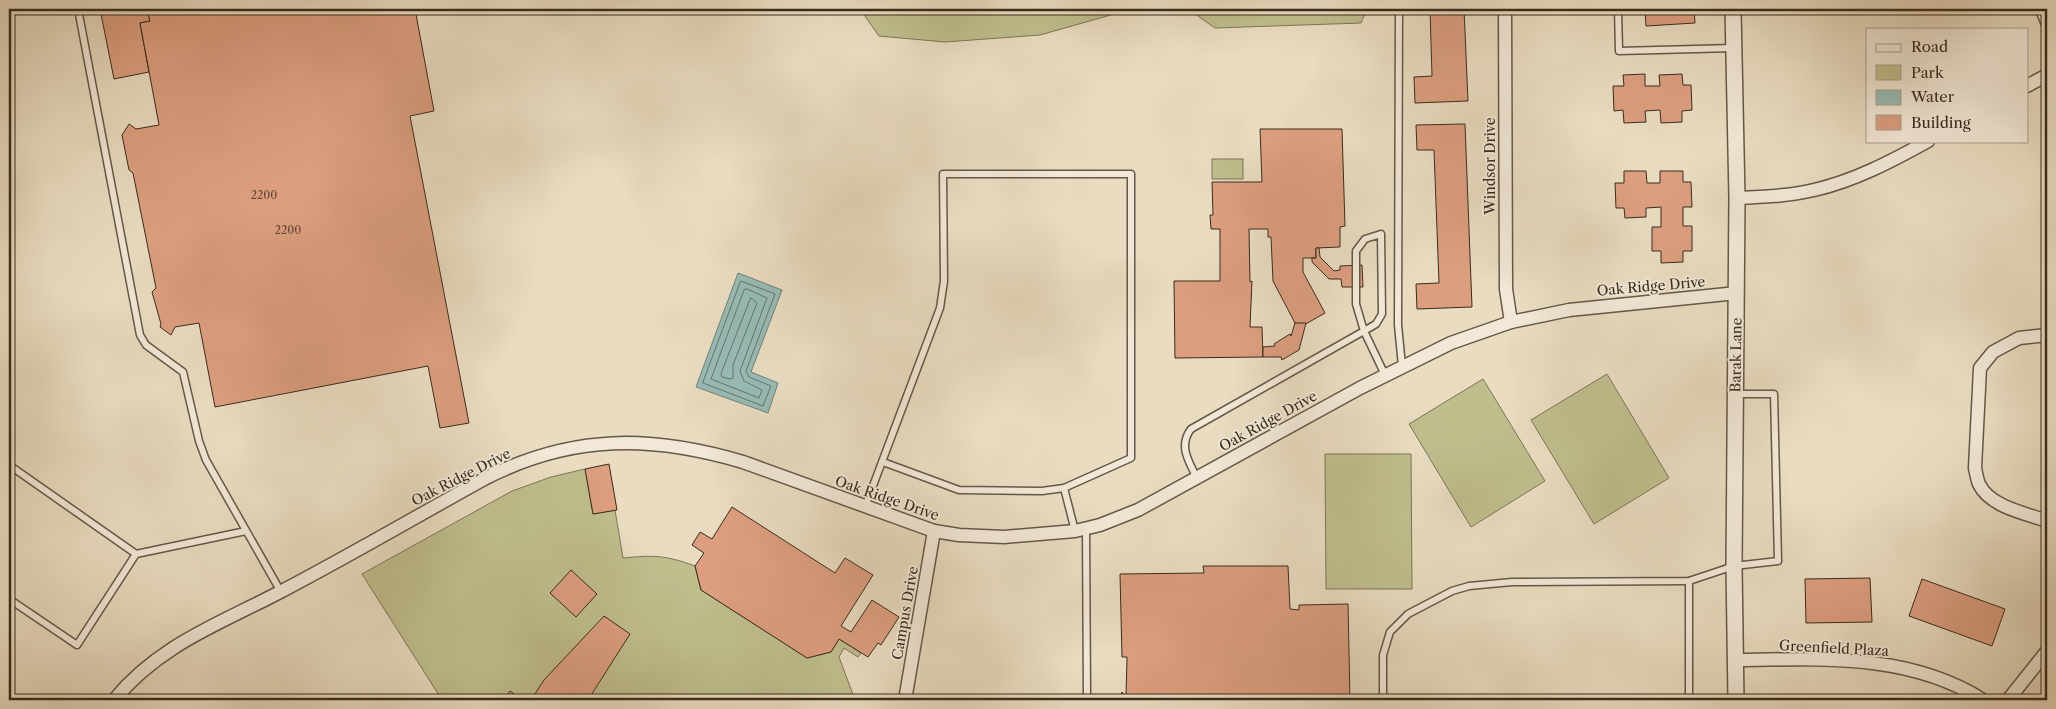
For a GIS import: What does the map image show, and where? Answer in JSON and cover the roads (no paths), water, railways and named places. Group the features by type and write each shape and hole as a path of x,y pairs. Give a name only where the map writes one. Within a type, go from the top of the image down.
{"street":[{"name":"Windsor Drive","path":"1504,9 1506,289 1511,322"},
{"name":"Barak Lane","path":"1733,9 1737,198 1734,566 1736,700"},
{"path":"2042,9 2047,22"},
{"path":"2028,85 2047,75"},
{"path":"1737,198 1782,196 1814,190 1845,180 1893,160 1926,142"},
{"name":"Oak Ridge Drive","path":"114,700 136,674 166,651 281,592 507,468 547,454 590,445 640,442 712,452 934,531 1004,536 1080,530 1138,510 1384,375 1451,343 1511,322 1569,310 1607,304 1737,293"},
{"path":"2047,335 2019,338 1993,352 1980,368 1975,468 1979,484 1989,496 2000,503 2047,521"},
{"name":"Campus Drive","path":"905,700 934,531"},
{"path":"2008,700 2047,651"},
{"name":"Greenfield Plaza","path":"1736,660 1822,659 1886,663 1930,674 1966,689 1983,700"}],"lane":[{"path":"78,9 140,335 146,345 183,372 202,450 281,592"},
{"path":"1399,9 1398,325 1402,366"},
{"path":"1618,9 1619,51 1734,48"},
{"path":"865,507 936,322 943,296 943,174 1131,174 1131,458 1064,488 1042,491 958,490 883,462"},
{"path":"1196,478 1184,451 1186,436 1191,429 1364,331 1376,324 1382,314 1381,234 1365,239 1356,251 1356,310 1364,331 1384,375"},
{"path":"1383,700 1383,655 1390,632 1398,621 1408,614 1452,591 1469,586 1512,582 1689,581 1734,566 1778,561 1774,394 1736,394"},
{"path":"9,465 136,554"},
{"path":"1064,488 1080,530 1087,700"},
{"path":"9,599 77,645 136,554 246,531"},
{"path":"1689,581 1689,700"}],"water":[{"path":"738,273 782,290 751,372 778,383 768,413 696,387"}]}
